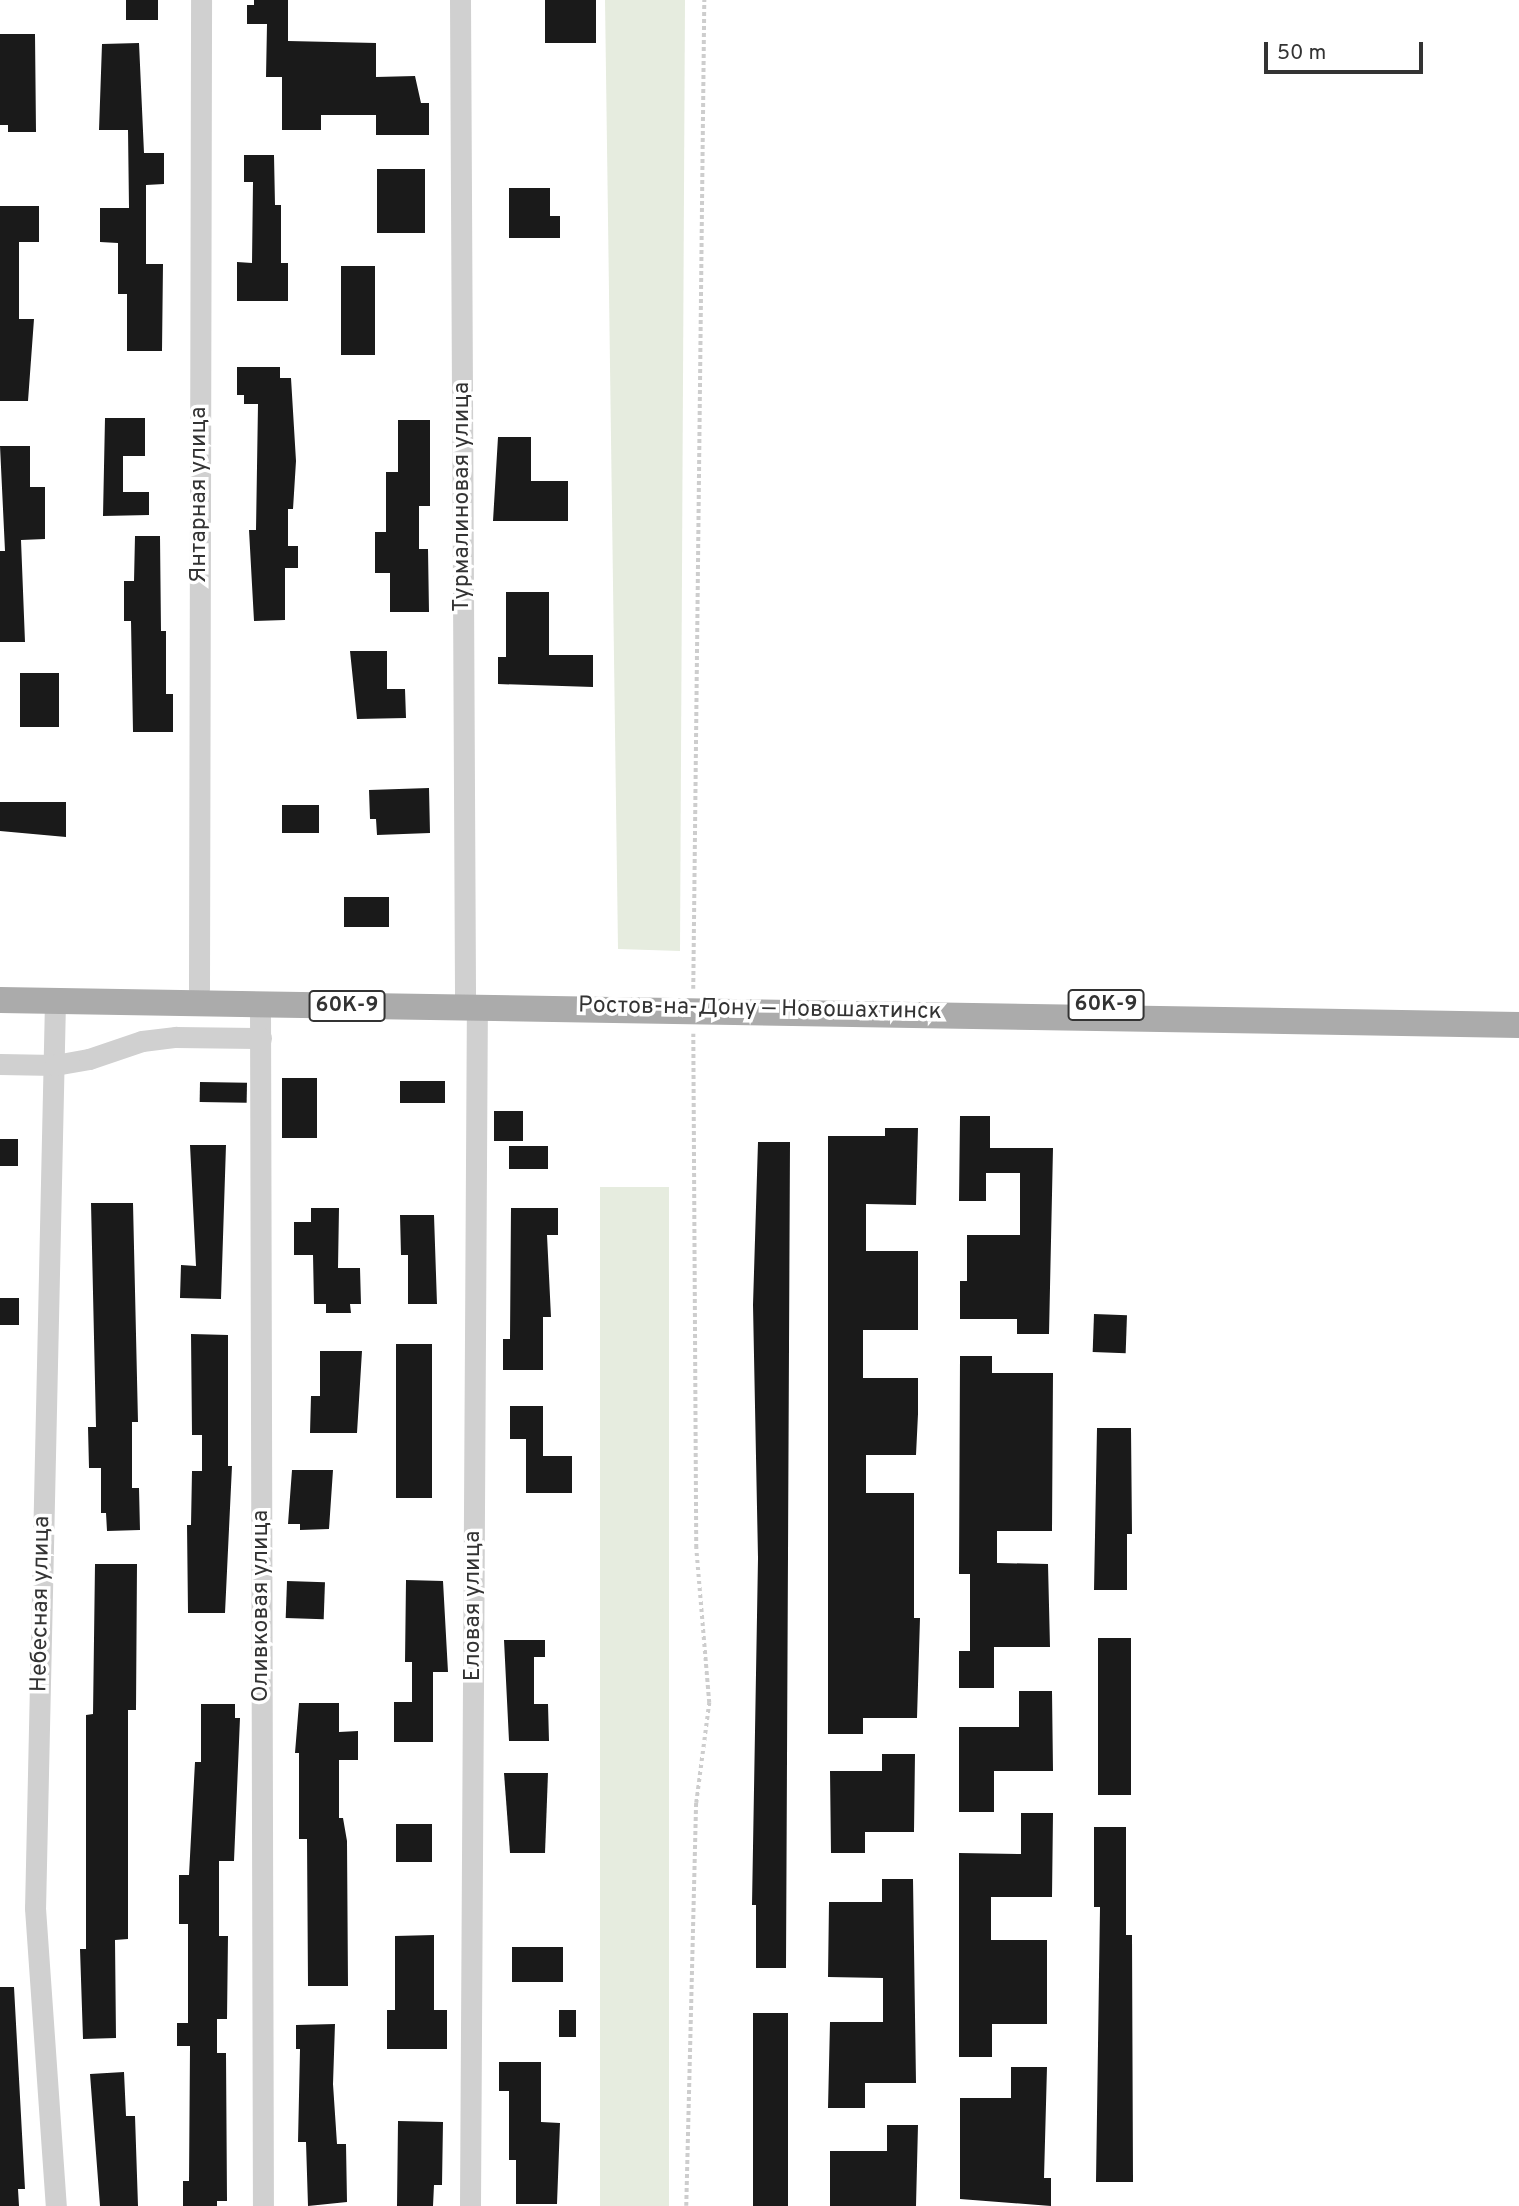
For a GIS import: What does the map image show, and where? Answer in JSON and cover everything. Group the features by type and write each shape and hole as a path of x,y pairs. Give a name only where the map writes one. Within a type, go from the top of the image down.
{"main road":[{"name":"Ростов-на-Дону — Новошахтинск","path":"0,988 199,989 471,1000 1519,1014"},
{"name":"Ростов-на-Дону — Новошахтинск","path":"0,1000 260,1005 471,1000"},
{"name":"Ростов-на-Дону — Новошахтинск","path":"693,1003 1519,1025"}],"street":[{"name":"Янтарная улица","path":"199,989 201,0"},
{"name":"Турмалиновая улица","path":"460,0 471,1000"},
{"name":"Еловая улица","path":"470,2206 471,1000"},
{"name":"Небесная улица","path":"55,1001 35,1908 57,2206"},
{"name":"Оливковая улица","path":"260,1005 263,2206"},
{"path":"0,1064 54,1065 89,1059 142,1041 261,1038"}],"path":[{"path":"686,2206 696,1802 709,1703 696,1548 693,1003 704,0"}],"shaded area":[{"path":"605,0 685,0 680,951 618,949"},
{"path":"600,1187 669,1187 669,2206 600,2206"}],"building":[{"path":"126,0 158,0 158,20 126,20"},
{"path":"254,0 288,0 288,41 376,43 376,77 415,76 421,103 429,103 429,135 376,135 376,115 321,115 321,130 282,130 282,77 266,77 267,24 247,24 247,5 254,5"},
{"path":"545,0 596,0 596,43 545,43"},
{"path":"0,34 35,34 36,132 8,132 8,125 0,125"},
{"path":"139,43 144,153 164,153 164,184 146,185 146,264 163,264 162,351 127,351 127,294 118,294 118,243 100,242 100,208 129,208 128,130 99,130 102,44"},
{"path":"244,155 274,155 275,205 281,205 281,263 288,263 288,301 237,301 237,262 252,263 253,182 244,182"},
{"path":"377,169 425,169 425,233 377,233"},
{"path":"509,188 550,188 550,216 560,216 560,238 509,238"},
{"path":"0,206 39,206 39,242 19,242 19,319 34,319 28,401 0,401"},
{"path":"341,266 375,266 375,355 341,355"},
{"path":"237,367 280,367 280,378 291,378 296,461 293,509 288,509 288,546 298,546 298,568 285,568 285,620 254,621 249,530 256,530 258,404 244,404 244,395 237,395"},
{"path":"105,418 145,418 145,456 123,456 123,492 149,492 149,515 103,516"},
{"path":"398,420 430,420 430,506 419,506 419,549 428,549 429,612 390,612 390,573 375,573 375,532 386,532 386,472 398,472"},
{"path":"498,437 531,437 531,481 568,481 568,521 493,521"},
{"path":"0,446 30,446 30,487 45,487 45,539 21,540 25,642 0,642 0,551 5,551"},
{"path":"135,536 160,536 161,631 166,631 166,694 173,694 173,732 133,732 131,621 124,621 124,581 134,581"},
{"path":"506,592 549,592 549,655 593,655 593,687 498,684 498,657 506,657"},
{"path":"350,651 387,651 387,689 405,689 406,718 357,719"},
{"path":"20,673 59,673 59,727 20,727"},
{"path":"429,788 430,833 377,835 376,819 370,819 369,790"},
{"path":"0,802 66,802 66,837 0,831"},
{"path":"282,805 319,805 319,833 282,833"},
{"path":"344,897 389,897 389,927 344,927"},
{"path":"282,1078 317,1078 317,1138 282,1138"},
{"path":"400,1081 445,1081 445,1103 400,1103"},
{"path":"200,1082 247,1083 247,1103 200,1102"},
{"path":"494,1111 523,1111 523,1141 494,1141"},
{"path":"960,1116 990,1116 990,1148 1053,1148 1049,1334 1017,1334 1017,1319 960,1319 960,1281 967,1281 967,1235 1020,1235 1020,1173 986,1173 986,1201 959,1201"},
{"path":"885,1128 918,1128 916,1205 866,1204 866,1251 918,1251 918,1330 863,1330 863,1378 918,1378 916,1455 866,1455 866,1493 914,1493 914,1618 920,1618 917,1718 863,1718 863,1734 828,1734 828,1136 885,1136"},
{"path":"0,1139 18,1139 18,1166 0,1166"},
{"path":"758,1142 790,1142 786,1968 756,1968 756,1905 752,1905 758,1558 753,1305"},
{"path":"190,1145 226,1145 221,1299 180,1298 181,1265 196,1266"},
{"path":"509,1146 548,1146 548,1169 509,1169"},
{"path":"91,1203 133,1203 138,1422 132,1422 132,1488 139,1488 140,1530 107,1531 106,1513 101,1513 101,1468 89,1468 88,1427 96,1427"},
{"path":"311,1208 339,1208 338,1268 360,1268 361,1304 350,1304 351,1313 326,1313 326,1304 314,1304 313,1255 294,1255 294,1222 311,1222"},
{"path":"511,1208 558,1208 558,1235 547,1235 551,1317 543,1317 543,1370 503,1370 503,1339 510,1339"},
{"path":"400,1215 434,1215 437,1304 408,1304 408,1255 401,1255"},
{"path":"0,1298 19,1298 19,1325 0,1325"},
{"path":"1094,1314 1127,1315 1126,1353 1093,1352"},
{"path":"191,1334 228,1335 228,1466 232,1466 225,1613 188,1613 187,1525 191,1525 192,1471 202,1471 202,1435 192,1435"},
{"path":"396,1344 432,1344 432,1498 396,1498"},
{"path":"320,1351 362,1351 357,1433 310,1433 311,1396 320,1396"},
{"path":"960,1356 992,1356 992,1373 1053,1373 1052,1531 997,1531 997,1563 1048,1564 1050,1647 994,1647 994,1688 959,1688 959,1651 970,1651 970,1574 959,1574"},
{"path":"510,1406 543,1406 543,1456 572,1456 572,1493 526,1493 526,1439 510,1439"},
{"path":"1097,1428 1131,1428 1132,1534 1127,1534 1127,1590 1094,1590"},
{"path":"292,1470 333,1470 329,1529 300,1530 300,1524 288,1524"},
{"path":"95,1564 137,1564 136,1710 128,1710 128,1939 115,1940 116,2038 83,2039 80,1949 86,1949 86,1715 93,1714"},
{"path":"406,1580 443,1581 448,1672 433,1672 433,1742 394,1742 394,1702 412,1702 412,1662 405,1662"},
{"path":"287,1581 325,1582 324,1619 286,1618"},
{"path":"1098,1638 1131,1638 1131,1795 1098,1795"},
{"path":"504,1640 545,1640 545,1657 534,1657 534,1704 548,1704 549,1741 509,1741"},
{"path":"1019,1691 1052,1691 1053,1771 994,1771 994,1812 959,1812 959,1727 1019,1727"},
{"path":"299,1703 339,1703 339,1732 358,1731 358,1760 339,1760 339,1818 343,1818 347,1841 348,1986 308,1986 307,1839 299,1839 299,1753 295,1753"},
{"path":"201,1704 235,1704 235,1718 240,1718 234,1861 219,1861 219,1936 228,1936 227,2019 217,2019 217,2053 226,2053 227,2201 217,2201 217,2206 183,2206 183,2181 189,2181 190,2046 177,2046 177,2023 188,2023 188,1924 179,1924 179,1875 189,1875 195,1762 201,1762"},
{"path":"882,1754 915,1754 914,1832 865,1832 865,1853 831,1853 830,1771 882,1771"},
{"path":"504,1773 548,1773 545,1853 510,1853"},
{"path":"1021,1813 1053,1813 1052,1897 991,1897 991,1940 1047,1940 1047,2024 992,2024 992,2057 959,2057 959,1853 1021,1854"},
{"path":"396,1824 432,1824 432,1862 396,1862"},
{"path":"1094,1827 1126,1827 1126,1935 1132,1935 1133,2182 1096,2182 1100,1907 1094,1907"},
{"path":"882,1879 913,1879 916,2083 865,2083 865,2108 828,2108 830,2022 883,2022 883,1978 828,1977 829,1902 882,1902"},
{"path":"434,1935 434,2010 447,2010 447,2049 387,2049 387,2010 395,2010 395,1936"},
{"path":"512,1947 563,1947 563,1982 512,1982"},
{"path":"0,1987 14,1987 25,2189 18,2189 19,2206 0,2206"},
{"path":"559,2010 576,2010 576,2037 559,2037"},
{"path":"753,2013 788,2013 788,2206 753,2206"},
{"path":"335,2024 333,2084 337,2144 346,2144 347,2202 308,2206 306,2142 298,2142 300,2049 296,2049 296,2025"},
{"path":"499,2062 541,2062 541,2122 560,2123 557,2204 516,2204 516,2160 509,2160 509,2091 499,2091"},
{"path":"1011,2067 1047,2067 1044,2178 1051,2178 1051,2206 960,2199 960,2098 1011,2098"},
{"path":"124,2072 126,2116 135,2116 138,2206 100,2206 90,2074"},
{"path":"398,2121 443,2122 442,2185 434,2185 433,2206 397,2206"},
{"path":"887,2125 918,2125 916,2206 830,2206 830,2151 887,2151"}]}
